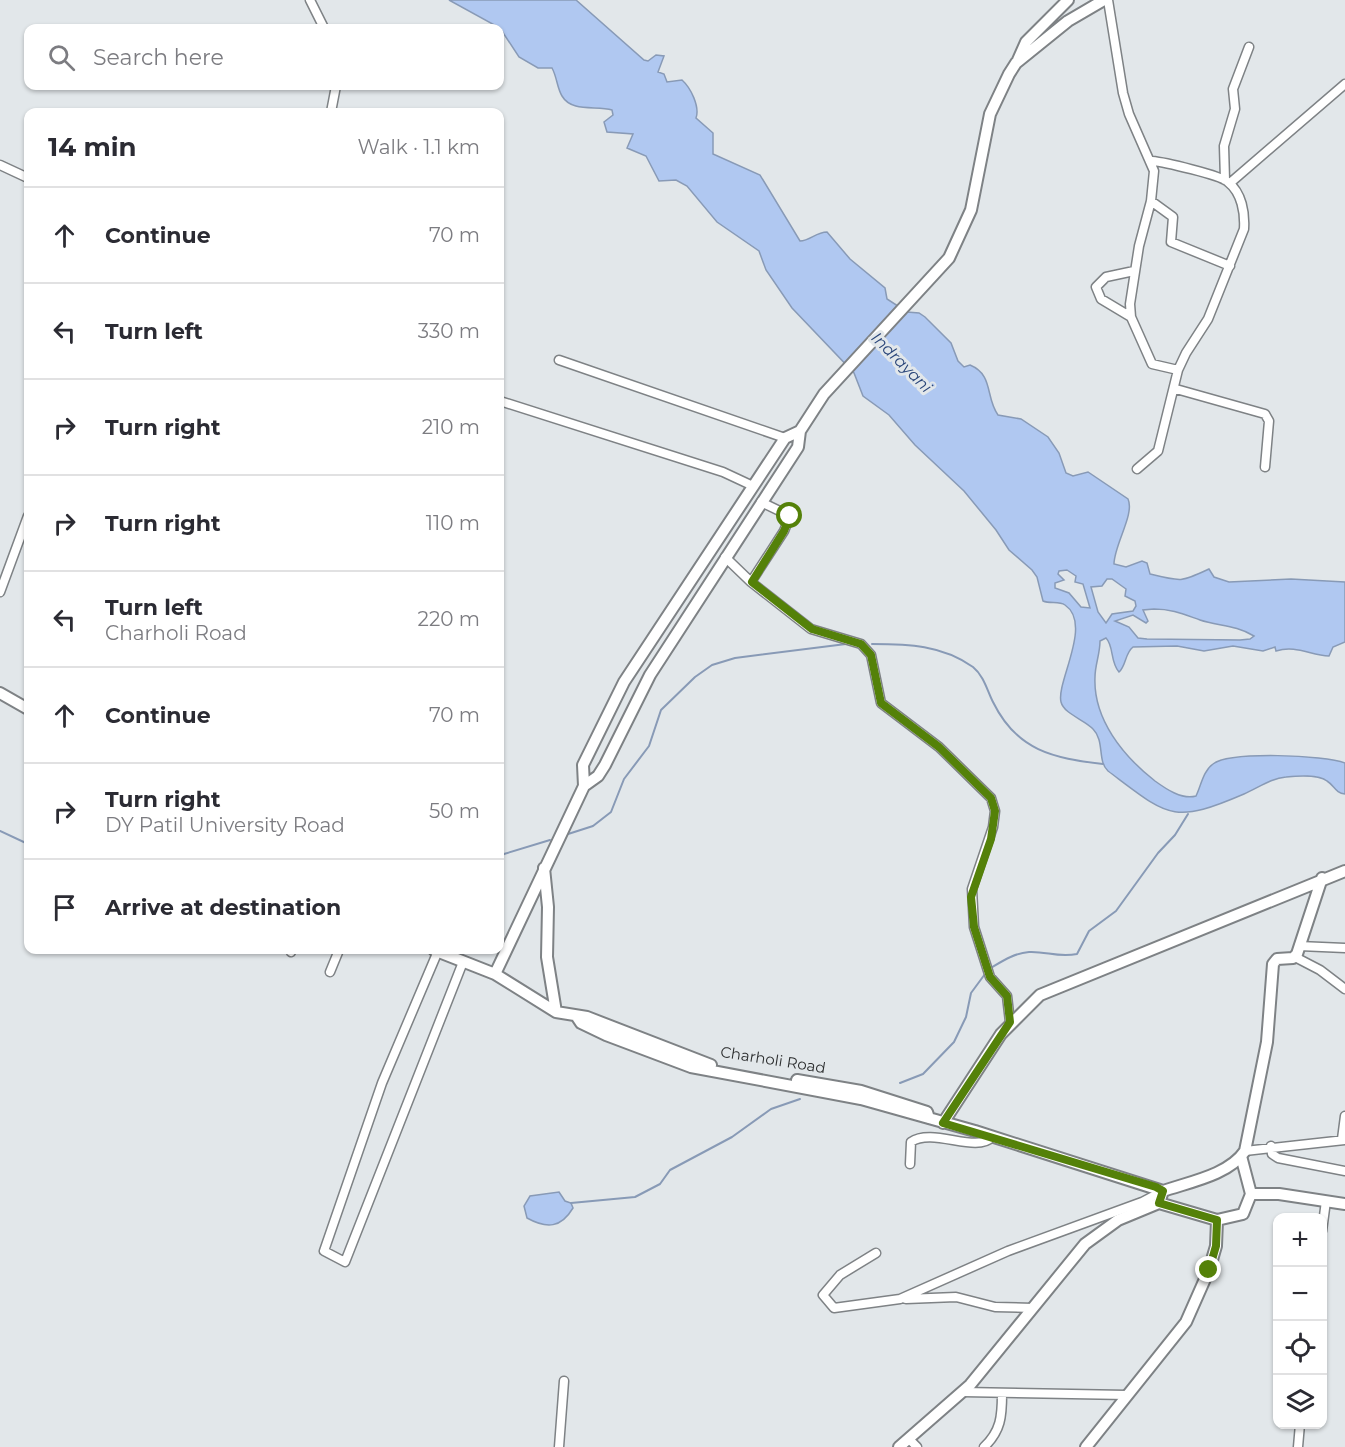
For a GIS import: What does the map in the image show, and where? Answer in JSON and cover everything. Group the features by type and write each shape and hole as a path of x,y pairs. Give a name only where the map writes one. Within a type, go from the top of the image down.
{"street":[{"path":"310,0 322,24"},
{"path":"495,974 584,786 598,776 605,765 650,675 798,447 800,431 824,394 949,258 971,210 990,114 1000,91 1026,42 1068,0"},
{"path":"1016,63 1068,21 1106,0 1123,93 1142,145 1152,161 1154,171 1151,201 1134,271 1131,316 1152,364 1178,370"},
{"path":"1137,469 1144,460 1156,454 1176,389 1178,370 1186,353 1208,320 1244,229 1244,208 1228,181 1224,146 1236,109 1233,89 1249,47"},
{"path":"1228,181 1345,84"},
{"path":"333,108 335,90"},
{"path":"1152,161 1228,181"},
{"path":"0,165 24,176"},
{"path":"1151,201 1173,217 1171,242 1230,266"},
{"path":"1131,316 1101,299 1096,287 1106,277 1134,271"},
{"path":"559,360 785,438"},
{"path":"1176,389 1265,414 1269,421 1265,467"},
{"path":"504,402 723,472 753,486"},
{"path":"584,786 583,765 624,682 785,438 800,431"},
{"path":"752,582 784,531 790,516 761,502"},
{"path":"0,592 24,527"},
{"path":"725,557 752,582 812,629 861,644 867,649 871,655 881,703 939,747 991,798 995,811 991,839 971,897 974,927 990,977 1007,996 1010,1022"},
{"path":"0,693 24,707"},
{"path":"544,868 548,907 547,957 556,1012"},
{"path":"943,1123 1010,1022 1040,994 1322,878 1345,871"},
{"path":"1297,951 1322,878"},
{"path":"899,1447 913,1443 963,1392 1084,1244 1118,1220 1159,1203 1217,1220 1243,1214 1251,1194 1243,1153 1267,1042 1273,964 1277,959 1297,951 1345,948"},
{"path":"1297,951 1345,989"},
{"path":"330,972 337,954"},
{"path":"434,954 382,1083 324,1251 345,1262 463,962"},
{"name":"Charholi Road","path":"445,954 495,974 556,1012 587,1017 702,1062 770,1079 824,1083 878,1095 914,1106 927,1112 929,1118 943,1123 1163,1191"},
{"path":"900,1299 1008,1251 1213,1174 1243,1153 1271,1146 1344,1139 1345,1118"},
{"path":"909,1164 910,1142 918,1138 936,1137 983,1142 992,1137"},
{"path":"1271,1146 1272,1154 1278,1158 1345,1171"},
{"path":"1159,1203 1163,1191"},
{"path":"1251,1194 1279,1194 1345,1204"},
{"path":"1325,1213 1326,1201"},
{"path":"1086,1447 1170,1345 1186,1322 1209,1270 1216,1246 1217,1220"},
{"path":"876,1253 840,1275 823,1295 834,1308 900,1299 956,1298 995,1307 1033,1308"},
{"path":"559,1447 564,1381"},
{"path":"963,1392 1127,1395"},
{"path":"984,1447 995,1437 1002,1418 1002,1394"},
{"path":"1298,1447 1300,1429"}],"water":[{"name":"Indrayani","path":"449,0 576,0 644,60 648,61 656,55 664,56 658,72 664,74 667,82 682,80 689,88 696,103 696,118 713,133 713,154 760,175 800,241 827,232 850,259 885,288 887,299 907,312 919,313 925,317 951,343 958,361 964,367 970,365 983,374 998,415 1021,419 1048,437 1059,453 1066,473 1073,476 1088,472 1128,499 1129,513 1114,564 1126,567 1142,561 1147,563 1150,574 1175,579 1186,578 1209,569 1214,577 1229,582 1291,579 1345,582 1345,642 1333,647 1329,656 1290,649 1276,651 1275,647 1263,651 1233,646 1204,651 1177,646 1133,647 1119,672 1114,664 1106,638 1100,641 1095,677 1099,707 1112,735 1143,771 1174,793 1196,796 1207,771 1213,764 1223,760 1257,756 1299,756 1345,763 1345,794 1318,777 1286,777 1270,781 1244,794 1201,810 1172,811 1144,798 1108,771 1103,762 1097,734 1066,710 1061,702 1063,681 1075,639 1073,614 1063,604 1043,601 1037,577 1032,570 1009,550 964,491 915,445 889,415 863,396 854,373 792,308 766,270 759,251 717,222 687,186 676,180 659,181 646,156 627,148 633,134 607,132 604,122 613,115 612,110 572,105 560,93 552,68 538,68 519,57 504,34 504,24 493,24","holes":["1067,570 1076,576 1075,582 1083,584 1090,608 1081,607 1069,593 1055,588 1055,583 1064,580 1058,574 1059,571","1107,579 1112,579 1126,589 1125,596 1135,601 1136,606 1133,611 1112,614 1106,623 1098,612 1091,587 1102,586","1143,610 1172,611 1254,636 1240,640 1147,639 1138,638 1129,627 1115,621 1133,615 1146,623 1148,621"]},
{"path":"559,1192 573,1208 564,1220 547,1225 527,1218 524,1206 530,1196"}],"waterway":[{"path":"565,835 593,826 611,812 624,779 649,746 661,710 695,677 712,665 735,658 846,644"},
{"path":"872,644 924,647 961,660 973,667 980,675 1003,718 1013,732 1025,742 1053,755 1103,764"},
{"path":"989,969 1008,958 1023,953 1077,954 1089,931 1116,911 1158,853 1175,835 1188,814"},
{"path":"0,831 24,842"},
{"path":"504,854 550,840"},
{"path":"900,1083 923,1074 954,1042 966,1017 971,993 985,974"},
{"path":"571,1203 635,1197 660,1184 670,1170 732,1137 771,1109 800,1099"}],"route":[{"path":"790,516 784,531 752,582 812,629 861,644 867,649 871,655 881,703 926,735 968,773 991,798 995,811 991,839 971,897 976,939 990,977 1007,996 1010,1022 943,1123 1156,1187 1163,1191 1159,1203 1207,1215 1217,1220 1216,1246 1209,1270"}]}
